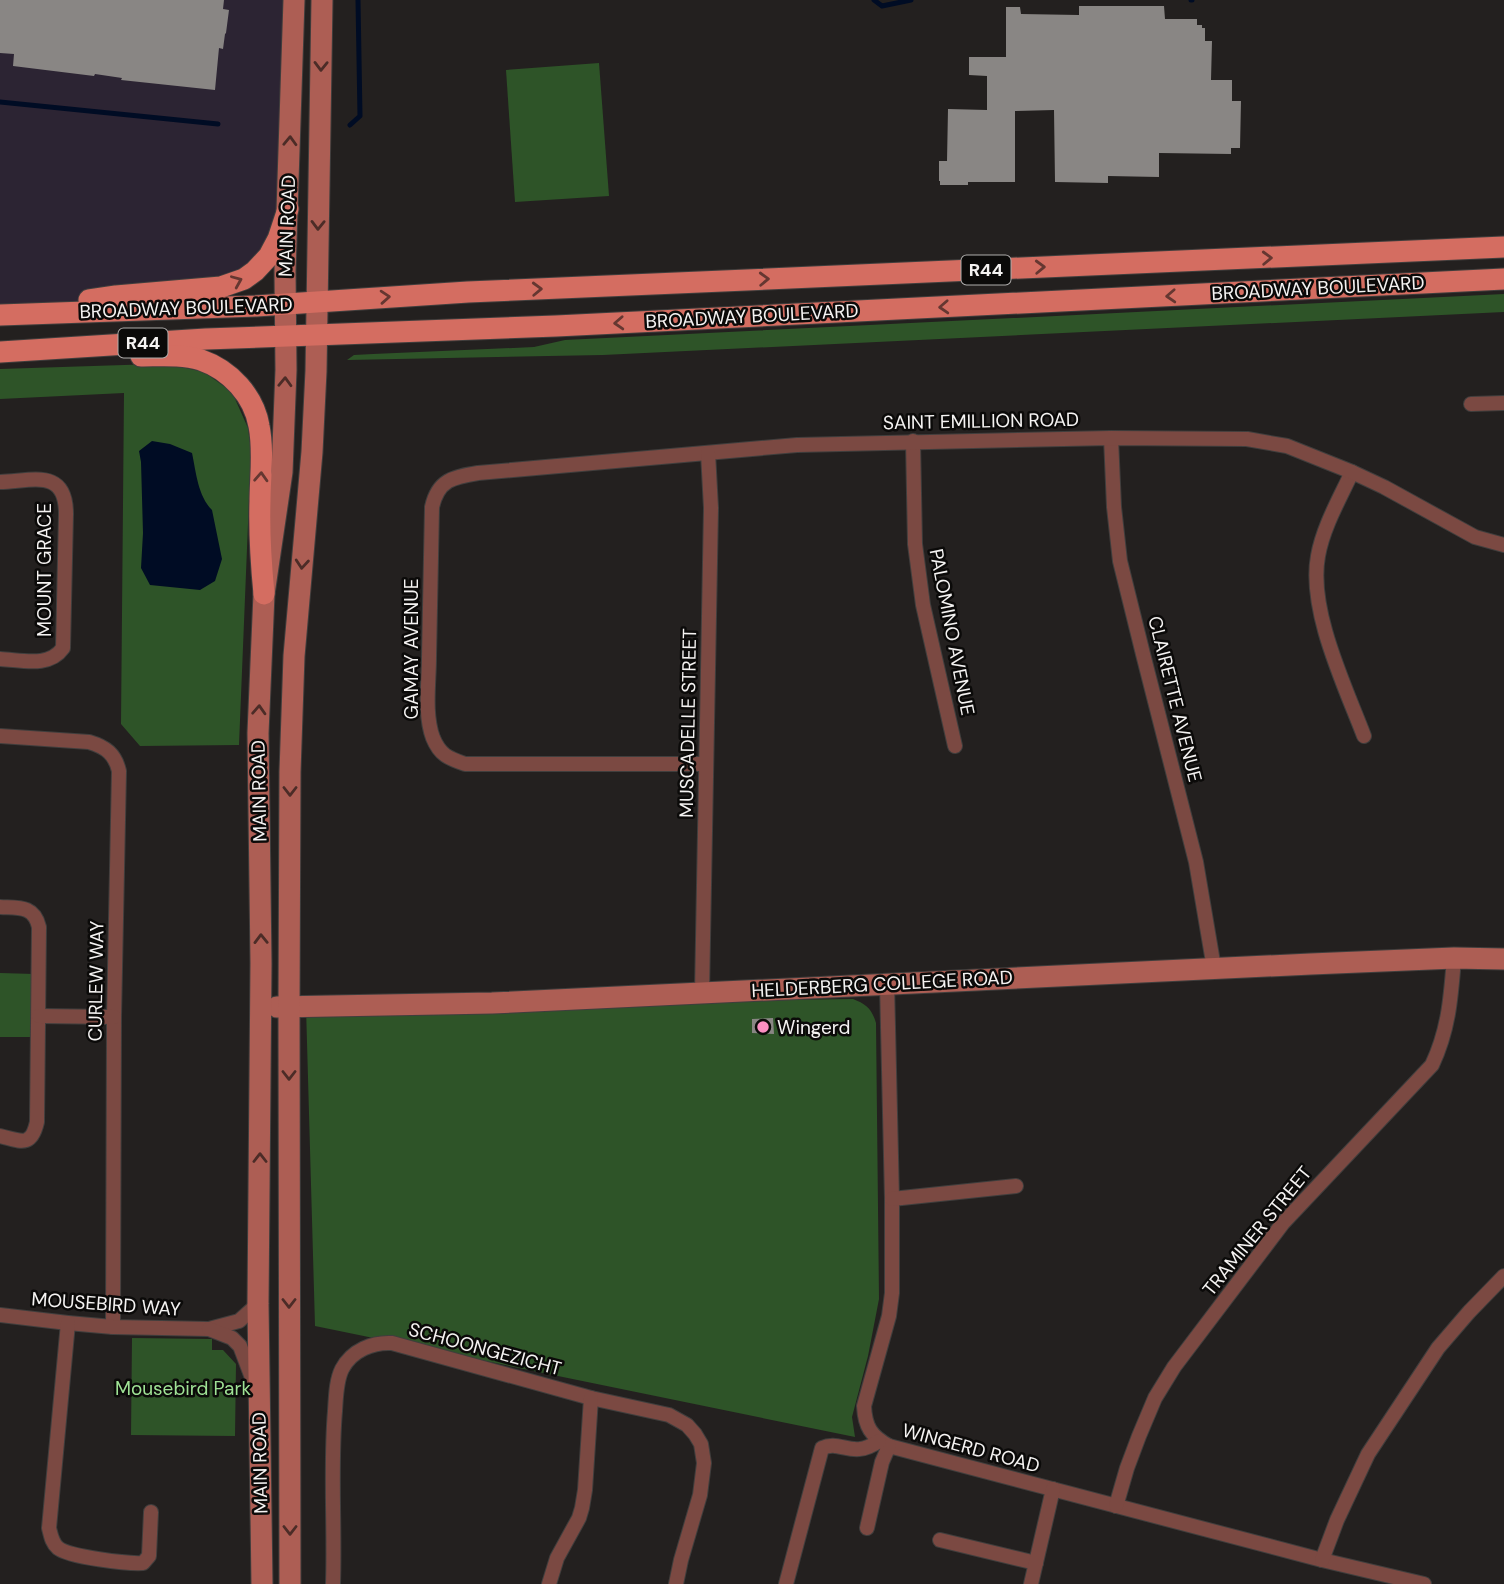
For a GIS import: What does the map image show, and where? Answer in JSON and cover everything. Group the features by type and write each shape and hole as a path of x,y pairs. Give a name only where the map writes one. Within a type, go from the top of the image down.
{"main road":[{"name":"MAIN ROAD","path":"262,1584 258,1304 261,1007 258,733 264,594 282,472 294,0"},
{"name":"MAIN ROAD","path":"290,1584 290,772 294,656 312,452 317,335 322,0"},
{"path":"0,314 116,296 234,284 256,271 269,256 288,209"},
{"name":"BROADWAY BOULEVARD","path":"0,314 285,304 468,292 1504,247"},
{"name":"BROADWAY BOULEVARD","path":"0,352 206,339 584,324 1504,279"},
{"path":"0,352 96,357 183,357 201,360 235,381 256,414 259,427 262,456 260,555 264,594"},
{"name":"HELDERBERG COLLEGE ROAD","path":"261,1007 492,1003 1214,968 1454,958 1504,959"}],"street":[{"path":"1471,404 1504,403"},
{"name":"SAINT EMILLION ROAD","path":"440,486 459,476 478,472 797,445 1111,438 1247,439 1287,446 1352,472 1384,486 1475,537 1504,545"},
{"name":"CLAIRETTE AVENUE","path":"1111,438 1120,561 1196,862 1214,968"},
{"name":"PALOMINO AVENUE","path":"913,441 915,544 923,605 955,746"},
{"name":"MUSCADELLE STREET","path":"702,993 711,508 708,453"},
{"path":"1352,472 1329,522 1318,555 1318,597 1325,627 1364,736"},
{"name":"MOUNT GRACE","path":"0,482 45,480 54,483 64,495 66,514 63,648 47,661 0,659"},
{"name":"GAMAY AVENUE","path":"440,486 432,507 429,725 440,751 449,759 465,764 706,764"},
{"name":"CURLEW WAY","path":"0,736 89,742 106,749 117,762 119,781 114,1017 113,1327"},
{"path":"0,907 30,911 39,927 37,1122 32,1138 22,1141 0,1136"},
{"name":"TRAMINER STREET","path":"1116,1506 1139,1436 1155,1398 1174,1367 1283,1223 1432,1065 1445,1034 1454,958"},
{"name":"WINGERD ROAD","path":"887,984 892,1199 891,1305 864,1406 868,1426 884,1443 1322,1560 1424,1584"},
{"path":"39,1016 114,1017"},
{"path":"892,1199 1016,1186"},
{"path":"1322,1560 1337,1520 1368,1454 1438,1348 1504,1276"},
{"name":"MOUSEBIRD WAY","path":"0,1315 113,1327 209,1329 239,1321 258,1304"},
{"path":"68,1323 49,1528 51,1539 56,1547 65,1552 143,1563 149,1556 151,1511"},
{"name":"MOUSEBIRD WAY","path":"209,1329 232,1338 240,1346 259,1402"},
{"name":"SCHOONGEZICHT","path":"333,1584 335,1537 332,1475 337,1386 347,1361 360,1350 380,1342 392,1343 591,1398 669,1415 687,1425 701,1444 704,1464 700,1495 676,1584"},
{"path":"549,1584 557,1558 582,1508 591,1398"},
{"path":"786,1584 822,1448 829,1446 860,1450 884,1443 867,1528"},
{"path":"1031,1584 1053,1489"},
{"path":"940,1540 1036,1563"}],"shaded area":[{"path":"0,0 293,0 286,209 273,249 222,285 0,310"}],"green space":[{"path":"599,63 609,196 515,202 506,70"},
{"path":"1504,294 1504,312 603,355 347,360 354,355 534,347 565,340"},
{"path":"155,364 204,372 232,392 248,428 251,450 239,745 140,746 121,724 124,393 0,399 0,369"},
{"path":"0,973 34,974 33,1037 0,1037"},
{"path":"853,999 868,1008 876,1023 879,1299 852,1417 855,1437 315,1326 306,1007"},
{"name":"Mousebird Park","path":"132,1338 212,1339 212,1350 223,1350 236,1364 235,1436 131,1435"}],"water":[{"path":"152,441 170,444 192,453 201,491 212,510 222,559 215,581 200,590 150,585 141,568 143,533 139,451"}],"building":[{"path":"0,0 224,0 223,9 229,10 223,49 219,48 215,90 13,66 14,54 0,53"},
{"path":"1079,6 1164,6 1165,19 1197,19 1197,25 1205,28 1205,41 1212,41 1211,80 1232,80 1232,101 1241,101 1240,148 1231,148 1231,154 1159,153 1159,177 1108,176 1108,183 1055,182 1054,110 1015,111 1015,182 940,185 939,161 947,161 948,109 987,110 987,76 969,75 969,57 1006,57 1006,7 1020,7 1021,14 1079,15"},
{"name":"Wingerd","path":"773,1018 774,1034 752,1033 752,1019"}],"waterway":[{"path":"350,125 360,116 358,0"},
{"path":"874,0 882,6 911,0"},
{"path":"0,102 218,124"}],"place":[{"name":"Wingerd","path":"763,1027"}]}
